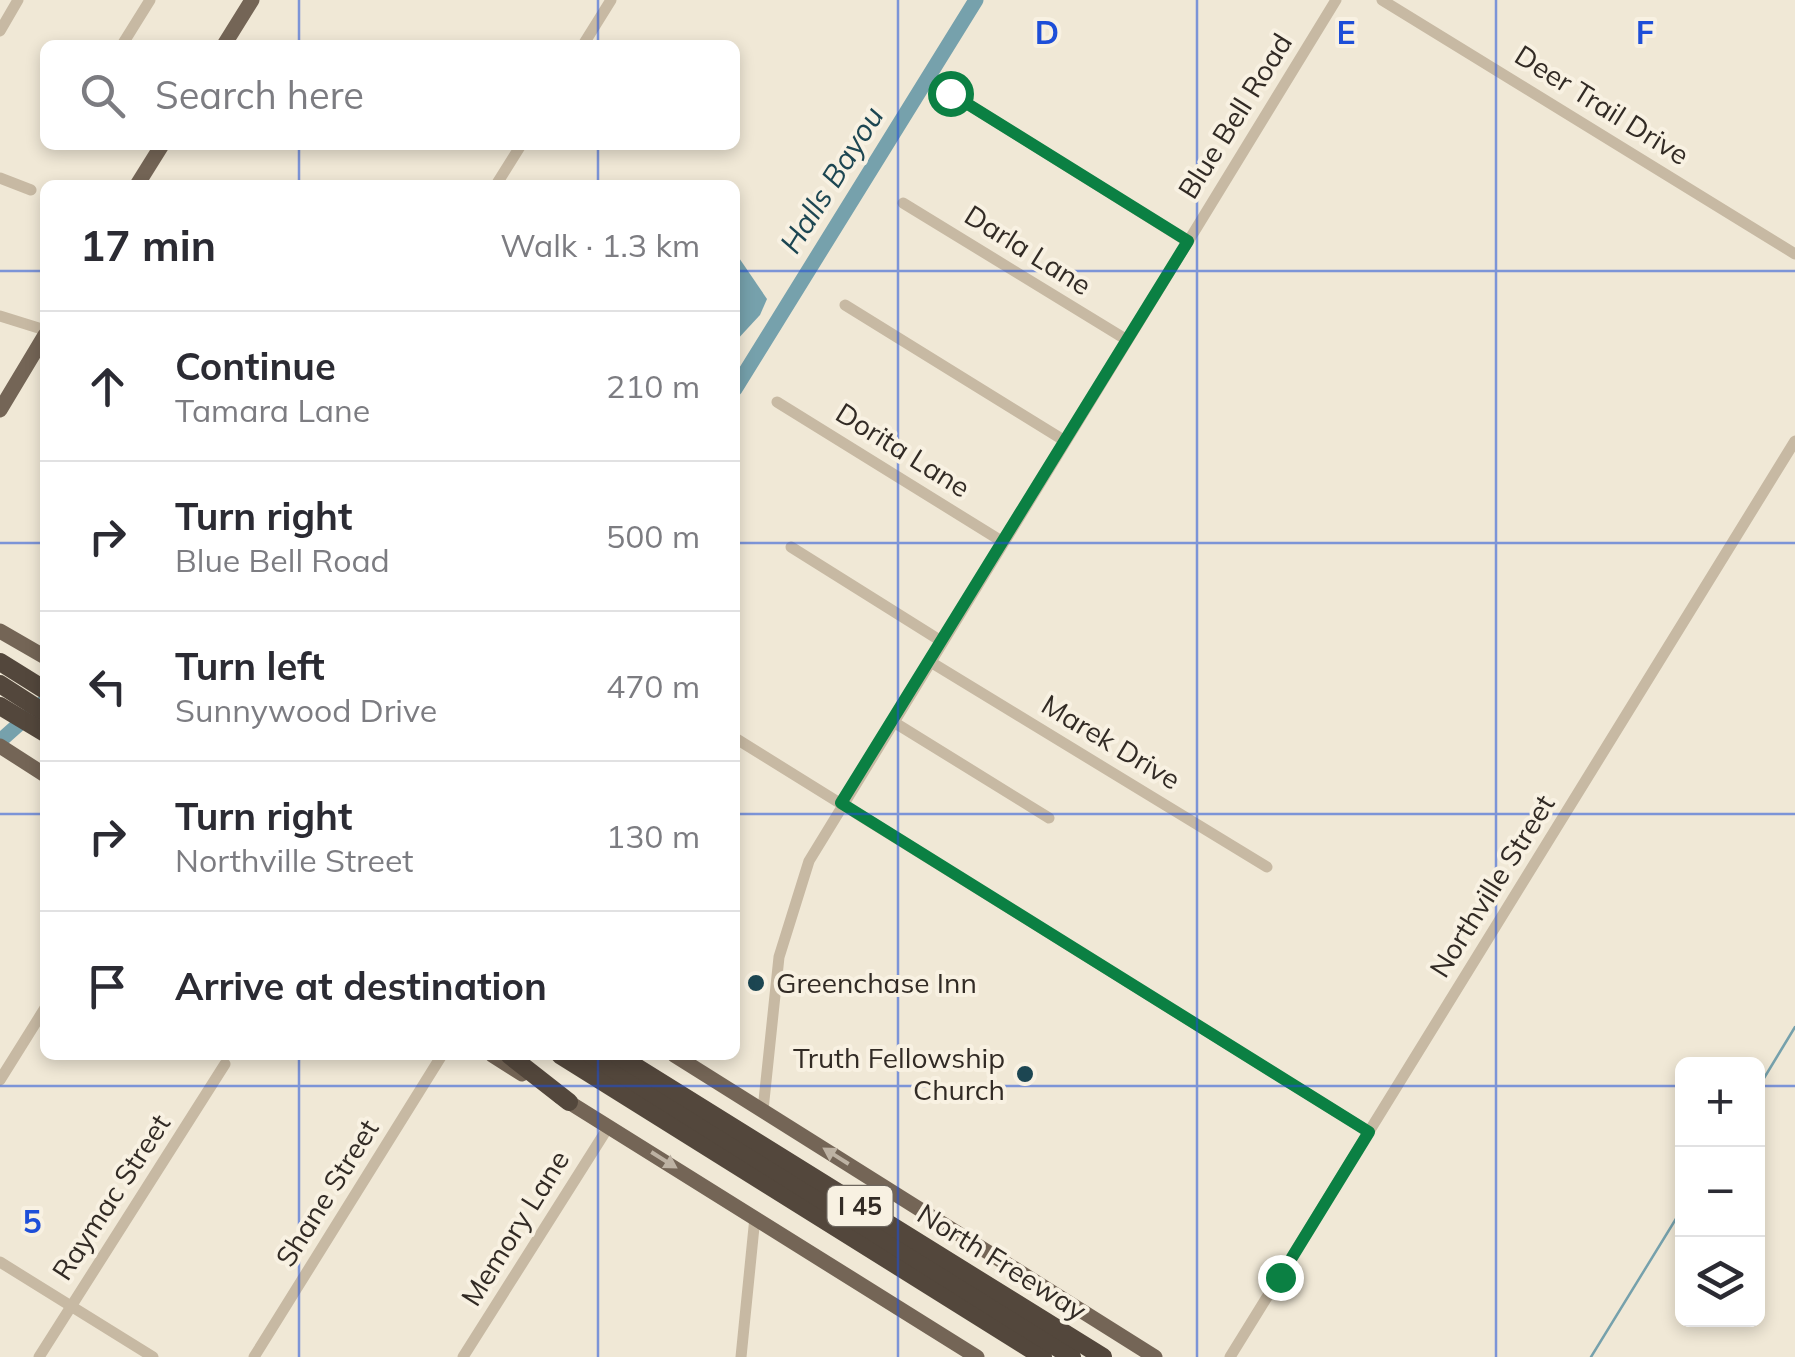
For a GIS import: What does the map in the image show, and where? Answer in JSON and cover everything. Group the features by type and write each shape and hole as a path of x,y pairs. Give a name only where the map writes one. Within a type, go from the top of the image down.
{"highway":[{"path":"0,662 38,685"},
{"path":"4,698 40,710"},
{"path":"4,698 40,729"},
{"path":"515,1060 569,1102"},
{"name":"I 45","path":"568,1060 1043,1357"},
{"name":"North Freeway","path":"599,1060 1072,1357"},
{"name":"North Freeway","path":"625,1060 1102,1357"}],"main road":[{"path":"227,40 252,0"},
{"path":"141,180 159,150"},
{"path":"0,410 40,341"},
{"path":"0,631 40,654"},
{"path":"0,639 40,655"},
{"path":"0,746 40,771"},
{"path":"500,1060 977,1357"},
{"path":"682,1060 1155,1357"}],"street":[{"path":"0,31 18,0"},
{"path":"125,40 150,0"},
{"path":"586,40 611,0"},
{"name":"Blue Bell Road","path":"762,1110 779,957 809,860 1336,0"},
{"name":"Deer Trail Drive","path":"1382,0 1795,254"},
{"path":"950,93 1188,241"},
{"path":"499,180 518,150"},
{"path":"0,178 31,190"},
{"name":"Darla Lane","path":"903,203 1127,340"},
{"path":"846,305 1065,441"},
{"path":"0,316 40,330"},
{"name":"Dorita Lane","path":"776,402 1003,542"},
{"name":"Northville Street","path":"1230,1357 1795,441"},
{"path":"790,547 941,641"},
{"name":"Marek Drive","path":"929,661 1267,866"},
{"path":"892,721 1049,818"},
{"path":"740,741 1369,1132"},
{"path":"0,1080 40,1016"},
{"name":"Shane Street","path":"254,1357 439,1060"},
{"name":"Raymac Street","path":"39,1357 225,1064"},
{"name":"Memory Lane","path":"463,1357 609,1126"},
{"path":"741,1357 754,1217"},
{"path":"0,1262 153,1357"}],"water":[{"path":"740,259 767,299 760,315 740,337"}],"waterway":[{"name":"Halls Bayou","path":"740,381 976,0"},
{"name":"Halls Bayou","path":"0,741 40,705"},
{"path":"1765,1076 1795,1027"},
{"path":"1591,1357 1675,1220"}],"place":[{"name":"Greenchase Inn","path":"756,983"},
{"name":"Truth Fellowship Church","path":"1025,1074"}],"route":[{"path":"950,93 1188,241 841,803 1369,1132 1280,1277"}]}
